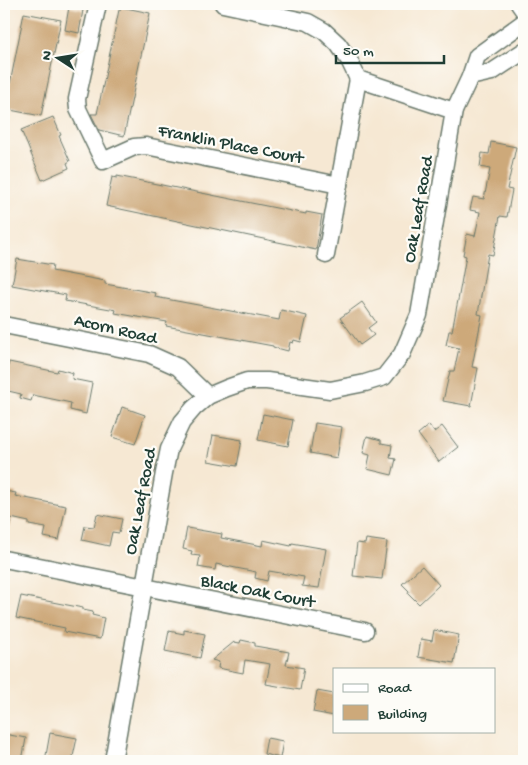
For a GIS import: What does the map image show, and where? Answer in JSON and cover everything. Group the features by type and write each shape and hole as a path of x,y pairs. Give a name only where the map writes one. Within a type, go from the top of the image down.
{"street":[{"name":"Franklin Place Court","path":"98,4 77,99 78,109 103,161 134,147 146,146 338,185"},
{"path":"223,4 308,22 324,31 338,44 349,60 358,79 326,255"},
{"path":"519,4 524,12"},
{"name":"Oak Leaf Road","path":"113,761 169,449 182,422 208,396 247,381 267,381 330,390 365,384 384,377 402,354 419,316 454,111 470,77 477,56 524,22"},
{"path":"470,77 492,72 524,51"},
{"path":"358,79 454,111"},
{"name":"Acorn Road","path":"4,325 149,354 178,367 208,396"},
{"name":"Black Oak Court","path":"4,559 365,631"}],"building":[{"path":"69,7 83,10 79,33 65,30"},
{"path":"121,7 150,13 124,136 99,130 91,114 97,114"},
{"path":"24,13 61,20 41,116 5,109"},
{"path":"53,117 70,161 67,163 69,168 42,180 21,130"},
{"path":"491,142 516,147 507,189 512,190 507,217 500,216 493,255 488,254 478,314 482,315 472,367 478,368 471,406 443,401 450,371 454,371 459,348 446,345 449,331 452,331 459,295 466,256 463,255 467,234 475,236 480,212 470,210 473,197 484,199 490,169 480,167 482,153 489,154"},
{"path":"117,176 306,214 306,212 322,215 316,250 106,206 112,177 117,178"},
{"path":"17,259 53,265 52,271 105,281 105,284 156,293 155,297 279,320 281,310 307,316 301,342 294,340 293,343 290,342 288,351 273,346 166,326 167,322 115,313 116,310 65,301 66,295 12,285"},
{"path":"362,302 376,322 368,328 374,335 360,345 340,318"},
{"path":"9,362 57,372 58,369 73,373 72,379 92,383 86,414 70,410 71,403 33,395 31,401 20,398 21,394 4,390"},
{"path":"122,407 145,415 135,444 112,437"},
{"path":"263,414 293,420 288,446 258,440"},
{"path":"315,423 342,427 337,458 310,453"},
{"path":"429,425 434,432 442,426 458,447 439,462 418,434"},
{"path":"213,435 242,440 237,466 208,461"},
{"path":"367,436 381,440 381,443 392,445 390,458 396,459 392,475 367,469 370,455 363,453"},
{"path":"4,491 16,493 15,496 66,506 59,540 44,537 46,528 29,525 29,522 11,518 9,527 4,526"},
{"path":"97,514 122,519 119,533 112,532 109,546 82,540 85,526 94,527"},
{"path":"187,528 222,534 221,538 262,546 263,540 291,546 292,543 326,549 319,588 302,586 304,577 269,571 267,581 255,578 256,572 216,564 215,570 198,567 200,556 191,555 192,551 183,549"},
{"path":"366,539 387,542 382,579 353,576 357,543 365,544"},
{"path":"422,566 439,585 419,604 402,584"},
{"path":"21,596 83,608 83,610 93,612 92,615 104,618 100,639 64,632 65,628 16,618"},
{"path":"184,630 205,634 200,658 165,651 169,631 184,634"},
{"path":"434,630 459,635 454,663 418,657 421,639 432,641"},
{"path":"241,640 255,643 255,646 289,652 286,665 304,668 300,690 266,684 270,664 245,660 243,673 218,668 219,662 212,660 234,642 240,643"},
{"path":"317,691 333,694 333,716 313,712"},
{"path":"50,733 77,738 72,761 45,761"},
{"path":"4,734 26,738 22,761 4,761"},
{"path":"267,738 283,741 280,758 264,754"}]}
